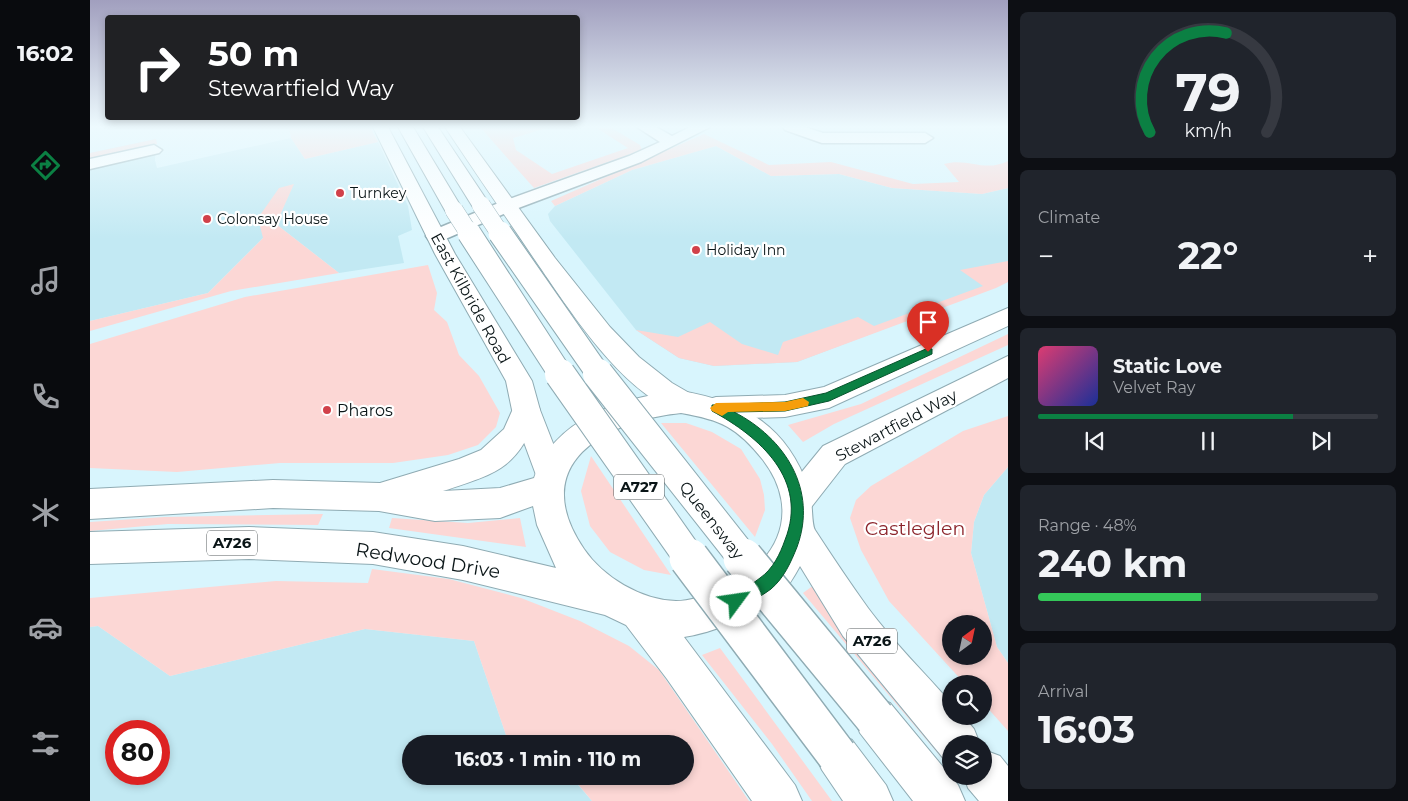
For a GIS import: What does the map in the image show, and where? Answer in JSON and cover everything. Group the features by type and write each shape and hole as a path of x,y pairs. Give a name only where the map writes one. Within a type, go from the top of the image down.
{"main road":[{"name":"East Kilbride Road","path":"399,164 436,236 518,381 549,480"},
{"name":"A727","path":"428,164 538,342 712,591 870,801"},
{"name":"Queensway","path":"455,164 577,344 627,412 760,582 942,801"},
{"path":"478,164 611,347 658,390 681,402"},
{"path":"716,408 785,406 829,397 1008,316"},
{"name":"Stewartfield Way","path":"797,515 834,455 1008,366"},
{"name":"A726","path":"779,801 681,665 626,606 588,581 568,558 555,533 550,517 549,480 559,458 574,443 611,418 638,408 681,402 716,408 739,420 758,434 779,456 792,480 797,515 856,622 951,735"},
{"path":"379,497 464,471 492,459 515,436 526,410"},
{"path":"90,504 273,494 379,497 435,506 500,503 549,480"},
{"name":"A726","path":"626,606 672,619 703,615 736,601 766,583 784,561 797,515"},
{"name":"Redwood Drive","path":"90,548 249,543 373,548 463,563 626,606"},
{"path":"992,781 1008,800"}],"street":[{"path":"436,236 507,206 621,164"}],"shaded area":[{"path":"90,164 156,164 157,168 173,164 388,164 408,206 412,230 398,236 404,263 339,273 276,224 293,184 263,238 208,293 90,321"},
{"path":"652,164 750,164 771,176 839,174 892,188 982,194 1008,188 1008,282 797,362 714,366 679,358 636,330 550,221 548,214 555,206 632,170"},
{"path":"1008,467 1008,663 997,647 992,629 992,615 988,615 971,553 974,522 984,495"},
{"path":"98,626 170,676 365,629 474,641 506,735 402,735 402,785 578,785 592,801 90,801 90,627"}],"green space":[{"path":"513,164 538,164 552,174 580,164 601,164 534,188"},
{"path":"635,164 652,164 632,170 555,206 551,201"},
{"path":"750,164 840,164 913,184 959,182 944,164 991,166 1008,164 1008,188 982,194 892,188 839,174 771,176"},
{"path":"294,184 276,224 339,273 231,291 90,331 90,321 208,293 263,238 258,218 279,188"},
{"path":"1008,261 1008,282 996,288 797,362 714,366 679,358 636,330 678,337 710,322 742,344 778,355 783,342 858,317 874,326 983,286 960,270"},
{"path":"428,265 437,293 434,310 447,322 459,355 479,376 500,413 496,427 478,445 448,455 393,463 280,463 177,472 90,468 90,344 245,297"},
{"path":"1008,334 1008,345 834,424 803,442 788,425 861,404"},
{"name":"Castleglen","path":"1008,416 1008,467 984,495 974,522 971,553 988,615 942,615 942,659 889,601 861,550 850,518 856,500 871,486 963,431"},
{"path":"661,423 686,423 712,432 741,449 760,479 764,495 765,510 755,537"},
{"path":"591,456 671,575 644,570 610,552 590,526 581,491"},
{"path":"323,514 318,525 168,524 90,531 90,522 164,517"},
{"path":"392,518 468,523 520,518 526,547 389,528"},
{"path":"372,569 449,579 521,598 580,621 629,646 659,670 749,801 592,801 579,785 694,785 694,735 506,735 474,641 365,629 170,676 98,626 90,627 90,598 276,581 368,583"},
{"path":"814,585 829,615 942,747 942,758 803,593"},
{"name":"Castleglen","path":"992,629 997,647 1008,663 1008,731 992,713 992,675 957,675 948,665 992,665"},
{"path":"720,648 832,801 812,801 772,744 702,655"}],"slow traffic":[{"path":"722,411 716,408 757,408 785,406 803,402"}],"place":[{"name":"Turnkey","path":"340,193"},
{"name":"Colonsay House","path":"207,219"},
{"name":"Holiday Inn","path":"696,250"},
{"name":"Pharos","path":"327,410"}],"route":[{"path":"736,601 766,583 784,561 796,530 798,500 792,480 779,456 758,434 739,420 716,408 785,406 829,397 928,352"}]}
